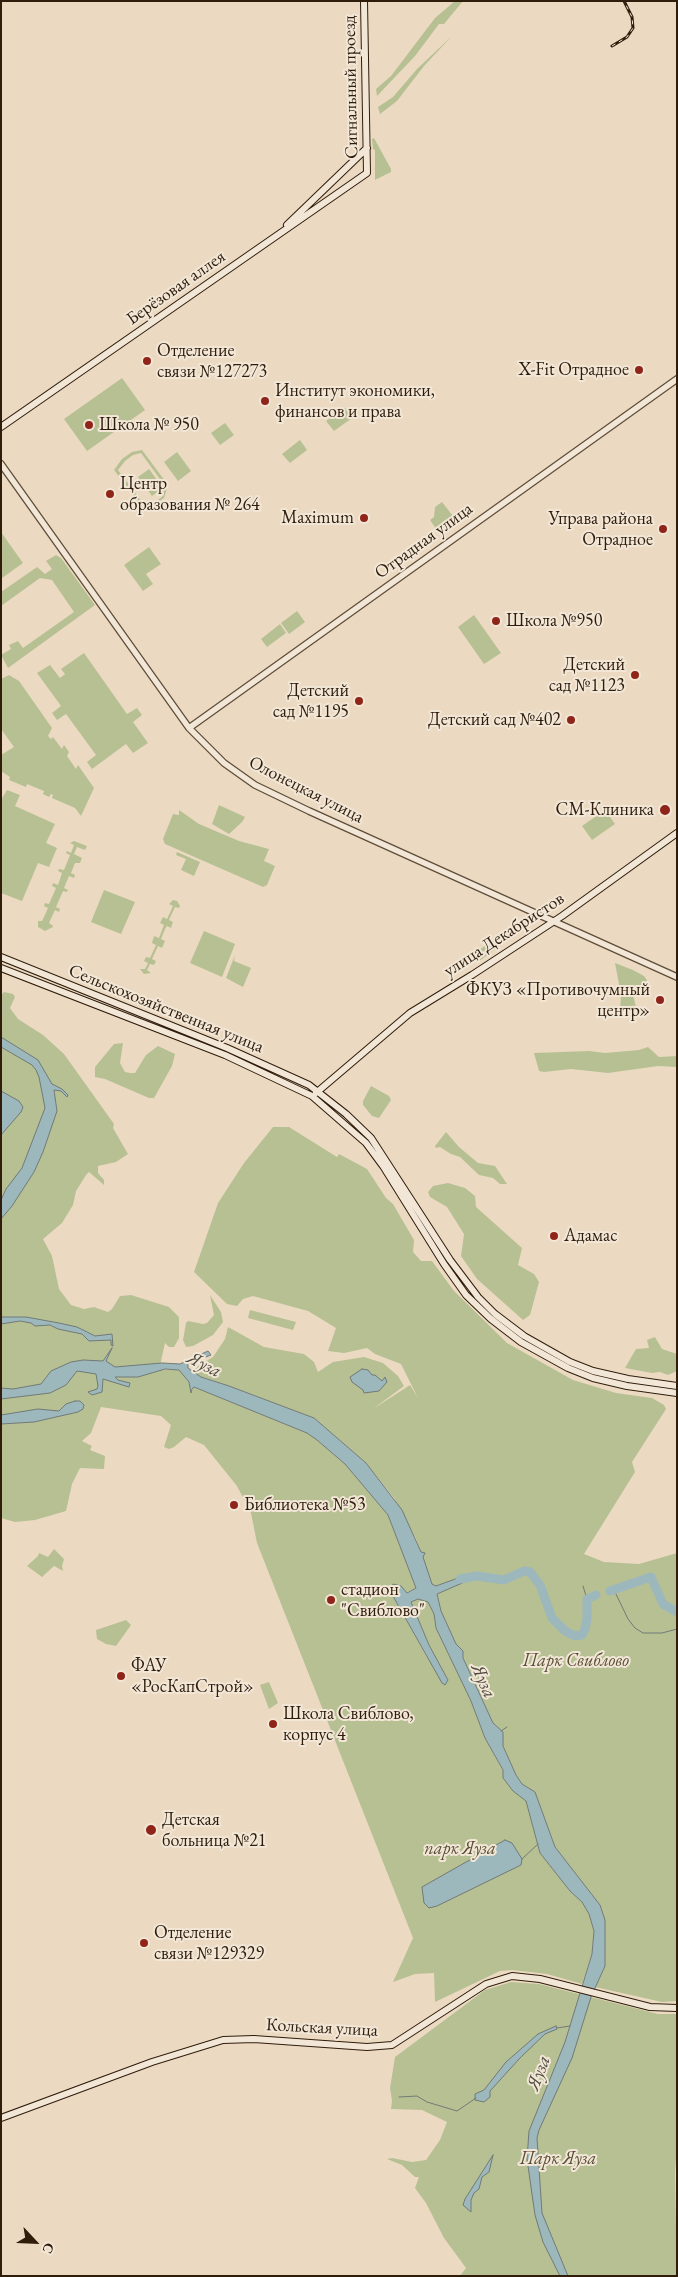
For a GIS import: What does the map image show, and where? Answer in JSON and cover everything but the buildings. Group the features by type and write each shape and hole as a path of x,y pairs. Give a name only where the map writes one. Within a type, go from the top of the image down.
{"main road":[{"name":"Сигнальный проезд","path":"364,1 367,172"},
{"path":"275,237 366,148"},
{"name":"Берёзовая аллея","path":"1,427 367,172"},
{"name":"улица Декабристов","path":"315,1094 410,1013 552,922 677,833"},
{"name":"Сельскохозяйственная улица","path":"1,957 227,1048 309,1086 315,1094"},
{"name":"Сельскохозяйственная улица","path":"1,968 225,1055 315,1094"},
{"path":"315,1094 371,1138 450,1260 478,1297 495,1314 524,1336 570,1362 628,1379 677,1386"},
{"path":"315,1094 366,1143 383,1166 460,1287 491,1320 521,1342 593,1378 627,1386 677,1393"},
{"name":"Кольская улица","path":"1,2118 152,2062 223,2040 245,2039 386,2047 398,2042 486,1984 512,1976 570,1986 660,2008 677,2008"}],"street":[{"name":"Отрадная улица","path":"189,728 677,379"},
{"name":"Олонецкая улица","path":"1,464 189,728 224,763 256,785 552,922 677,977"}],"green space":[{"path":"455,1 463,1 444,24 439,24 415,56 377,96 376,89 391,76 435,18"},
{"path":"452,36 424,66 397,101 380,114 378,107 393,97 417,69"},
{"path":"374,138 391,169 391,172 375,180 375,150 373,149 372,139"},
{"path":"122,378 145,410 87,451 64,419"},
{"path":"345,408 352,418 334,431 326,421"},
{"path":"225,423 234,435 220,445 211,433"},
{"path":"300,440 307,450 290,463 282,454"},
{"path":"142,450 168,485 164,498 152,506 141,505 114,470 122,459 132,452","holes":["141,453 165,486 162,497 152,504 142,502 118,470 133,455"]},
{"path":"177,452 191,471 178,481 164,462"},
{"path":"149,469 163,488 152,496 138,477"},
{"path":"442,502 456,520 439,533 430,520 434,517 435,507"},
{"path":"1,532 23,563 2,578 1,576"},
{"path":"149,547 161,564 146,574 153,584 143,591 124,565"},
{"path":"56,555 61,558 95,605 8,668 1,655 11,649 9,645 18,641 23,648 74,612 52,580 40,578 1,606 1,592 37,567 45,574 52,569 46,561"},
{"path":"297,611 305,622 289,634 281,623"},
{"path":"474,615 501,653 484,664 458,627"},
{"path":"280,624 286,633 267,647 261,639"},
{"path":"84,653 127,714 137,708 142,715 133,722 148,743 133,753 126,744 92,769 87,762 96,755 66,714 57,720 52,713 61,706 37,673 50,665 60,678 65,674 61,669"},
{"path":"9,675 19,681 52,728 48,736 51,739 53,737 62,749 64,745 69,752 67,756 76,769 78,765 94,788 81,816 75,808 52,798 53,795 51,794 49,797 43,794 44,791 27,784 26,787 9,780 10,777 1,771 1,755 14,747 1,729 1,679"},
{"path":"7,790 20,795 15,806 55,824 46,843 57,848 49,867 38,863 22,901 1,893 1,800"},
{"path":"219,805 245,817 229,834 212,824"},
{"path":"179,810 199,824 239,841 269,849 264,861 275,866 267,885 263,887 165,844 163,839 173,814 179,815"},
{"path":"605,810 615,824 592,840 582,826"},
{"path":"74,841 87,846 85,850 77,847 74,854 82,858 80,863 75,863 71,873 75,875 74,878 69,876 64,888 68,890 67,892 63,891 56,907 60,909 59,912 55,910 49,923 53,927 45,931 38,927 38,921 42,921 48,908 44,906 45,903 49,904 56,888 52,886 53,883 58,885 62,873 58,871 59,869 64,870 70,855 66,853 67,851 71,853 74,845 70,843"},
{"path":"177,852 200,862 194,876 181,870 186,859 176,855"},
{"path":"104,890 135,902 121,934 91,922"},
{"path":"173,900 177,901 180,906 179,908 175,907 169,920 173,922 171,928 167,926 165,929 161,939 165,941 162,948 158,946 152,959 156,961 154,965 150,964 147,970 151,973 144,974 140,969 145,969 148,963 144,961 146,957 150,958 156,945 152,943 154,936 159,938 164,925 160,923 163,917 167,919 173,906 169,904"},
{"path":"528,920 528,925 478,962 474,958 479,950 521,921"},
{"path":"204,931 235,944 222,977 190,963"},
{"path":"235,955 234,961 251,968 243,987 226,978"},
{"path":"615,963 633,970 644,976 647,980 641,991 633,995 636,1007 620,1012 621,995"},
{"name":"парк Яуза","path":"4,992 13,994 15,997 10,1008 18,1019 43,1035 64,1054 114,1124 113,1128 128,1154 116,1162 98,1166 98,1173 104,1180 104,1185 89,1172 86,1175 76,1191 73,1205 62,1223 43,1239 52,1256 59,1289 71,1305 84,1309 94,1307 108,1312 120,1296 131,1295 169,1307 179,1317 179,1338 174,1347 169,1347 165,1343 159,1370 179,1370 189,1382 191,1392 194,1387 307,1433 345,1464 388,1515 416,1588 394,1598 428,1659 448,1680 429,1645 411,1602 418,1599 428,1602 434,1614 436,1628 471,1701 485,1738 503,1771 503,1778 513,1791 526,1801 540,1853 570,1891 582,1902 589,1914 594,1931 592,1954 582,1984 547,1974 512,1970 500,1971 435,2002 434,1973 415,1974 393,1982 413,1938 257,1543 251,1513 237,1486 204,1445 186,1437 169,1449 164,1447 171,1425 161,1416 101,1407 91,1433 82,1441 92,1446 90,1450 105,1456 104,1469 80,1468 72,1484 66,1511 35,1520 15,1522 1,1518 1,995"},
{"path":"123,1043 120,1063 125,1072 135,1073 146,1055 158,1046 175,1054 172,1066 154,1098 149,1098 105,1079 95,1077 95,1067 114,1044"},
{"path":"648,1047 659,1057 677,1056 677,1067 658,1066 608,1073 571,1069 544,1072 539,1071 534,1053 589,1051 605,1053 639,1050"},
{"path":"371,1086 389,1096 391,1100 379,1118 372,1116 363,1105 363,1101"},
{"name":"Парк Свиблово","path":"273,1127 289,1127 337,1157 339,1154 367,1169 386,1198 393,1204 414,1240 413,1252 421,1261 432,1261 454,1291 507,1343 573,1380 616,1393 652,1398 664,1405 666,1409 632,1462 635,1472 584,1554 604,1562 639,1564 677,1553 677,2001 662,2002 595,1987 605,1966 605,1920 600,1905 555,1847 535,1792 522,1784 516,1775 503,1746 503,1732 493,1723 463,1658 463,1651 456,1644 441,1611 437,1594 473,1577 458,1578 436,1586 432,1584 416,1539 394,1498 366,1463 314,1418 201,1377 190,1371 213,1357 225,1339 228,1327 264,1347 304,1354 314,1362 318,1372 333,1362 364,1357 383,1363 398,1376 404,1386 373,1409 410,1385 418,1398 401,1364 375,1354 367,1348 344,1353 328,1351 336,1328 308,1311 253,1296 243,1299 237,1306 227,1304 194,1272 218,1203 244,1163"},
{"path":"446,1132 459,1147 478,1163 495,1166 507,1184 500,1184 493,1178 479,1175 460,1157 440,1147 436,1148 435,1146"},
{"path":"448,1183 465,1188 475,1196 476,1207 522,1248 518,1265 534,1274 539,1282 530,1315 523,1320 477,1279 461,1256 464,1234 447,1207 430,1197 428,1192 433,1186"},
{"path":"210,1295 221,1312 223,1322 213,1335 193,1346 186,1347 183,1340 186,1323 188,1321 207,1323 214,1315"},
{"path":"250,1310 296,1322 293,1330 248,1318"},
{"path":"655,1337 662,1349 677,1354 677,1371 668,1375 660,1372 652,1373 625,1368 636,1349 649,1348 647,1340"},
{"path":"54,1549 64,1559 63,1571 54,1566 42,1577 27,1566 39,1553 48,1557"},
{"path":"126,1620 131,1625 116,1646 106,1644 97,1639 96,1630"},
{"path":"269,1682 278,1703 269,1709 260,1685"},
{"name":"парк Яуза","path":"511,1982 539,1984 658,2014 677,2014 677,2144 675,2173 677,2276 460,2276 466,2268 444,2238 426,2203 415,2188 419,2177 415,2177 402,2165 387,2159 392,2158 412,2162 426,2160 440,2140 447,2122 422,2110 391,2109 390,2088 395,2057 485,1990"}],"water":[{"path":"1,1037 38,1060 52,1084 62,1089 68,1095 67,1097 61,1091 54,1090 57,1111 43,1152 34,1172 12,1206 1,1219 1,1200 6,1189 22,1168 45,1108 36,1070 32,1065 1,1047"},
{"path":"1,1091 19,1101 23,1107 21,1112 1,1135"},
{"path":"1,1317 26,1317 59,1323 77,1327 95,1336 112,1334 113,1346 111,1345 111,1340 89,1341 82,1334 58,1329 50,1325 35,1326 31,1323 20,1321 1,1324"},
{"path":"112,1348 106,1361 115,1367 162,1363 180,1364 208,1351 211,1355 188,1364 188,1368 201,1377 314,1418 366,1463 402,1510 421,1552 425,1553 423,1557 432,1584 436,1586 458,1578 476,1577 437,1594 441,1611 456,1644 463,1651 463,1658 493,1723 503,1732 503,1746 516,1775 522,1784 535,1792 555,1847 600,1905 605,1920 605,1966 591,1997 572,2058 537,2138 542,2213 568,2276 560,2276 543,2242 535,2215 527,2159 529,2131 565,2042 592,1954 594,1931 589,1914 582,1902 570,1891 540,1853 526,1801 513,1791 503,1778 503,1770 485,1738 471,1701 436,1628 434,1614 428,1602 418,1599 411,1602 429,1645 448,1680 445,1685 442,1683 394,1598 390,1589 393,1584 401,1586 407,1593 416,1588 388,1515 345,1464 307,1433 194,1387 191,1393 189,1382 179,1370 165,1369 138,1377 115,1377 118,1380 130,1383 129,1387 103,1379 102,1392 92,1395 88,1392 97,1389 96,1374 77,1371 66,1385 50,1393 1,1399 1,1388 13,1389 41,1384 51,1371 71,1362 83,1360 103,1361"},
{"path":"362,1369 368,1370 382,1381 385,1377 387,1382 379,1391 364,1393 363,1390 352,1382 350,1377"},
{"path":"80,1401 84,1405 83,1409 78,1412 34,1422 1,1424 1,1415 38,1409 59,1411 66,1404"},
{"path":"505,1840 512,1843 522,1859 521,1865 437,1906 429,1908 424,1903 422,1887"},
{"path":"556,2026 557,2029 545,2034 520,2058 490,2091 490,2097 484,2102 475,2100 475,2094 484,2090 506,2062 538,2034"},
{"path":"493,2155 489,2172 482,2177 479,2189 474,2193 471,2200 471,2212 463,2205 465,2199"}],"waterway":[{"path":"460,1579 477,1576 504,1580 524,1571 530,1572 540,1585 552,1618 565,1631 575,1636 582,1635 585,1629 587,1599 596,1595"},
{"path":"610,1591 651,1577 663,1604 677,1612"},
{"path":"583,1586 587,1599"},
{"path":"614,1590 628,1619 635,1628 643,1633 662,1633 677,1629"},
{"path":"501,1731 507,1727"},
{"path":"522,1859 538,1844"},
{"path":"557,2028 570,2026"},
{"path":"399,2097 417,2096 427,2102 457,2111 476,2098"}],"railway":[{"path":"612,46 627,37 633,28 632,17 624,1"}],"place":[{"name":"Отделение связи №127273","path":"147,361"},
{"name":"X-Fit Отрадное","path":"639,370"},
{"name":"Институт экономики, финансов и права","path":"265,401"},
{"name":"Школа № 950","path":"89,425"},
{"name":"Центр образования № 264","path":"110,494"},
{"name":"Maximum","path":"364,518"},
{"name":"Управа района Отрадное","path":"663,529"},
{"name":"Школа №950","path":"496,621"},
{"name":"Детский сад №1123","path":"635,675"},
{"name":"Детский сад №1195","path":"359,701"},
{"name":"Детский сад №402","path":"571,720"},
{"name":"СМ-Клиника","path":"665,810"},
{"name":"ФКУЗ «Противочумный центр»","path":"660,1000"},
{"name":"Адамас","path":"554,1236"},
{"name":"Библиотека №53","path":"234,1505"},
{"name":"стадион \"Свиблово\"","path":"331,1600"},
{"name":"ФАУ «РосКапСтрой»","path":"121,1676"},
{"name":"Школа Свиблово, корпус 4","path":"273,1724"},
{"name":"Детская больница №21","path":"151,1830"},
{"name":"Отделение связи №129329","path":"144,1943"}],"water label":[{"name":"Яуза","path":"204,1365"},
{"name":"Яуза","path":"483,1681"},
{"name":"Яуза","path":"539,2073"}],"park label":[{"name":"Парк Яуза","path":"558,2159"}]}
